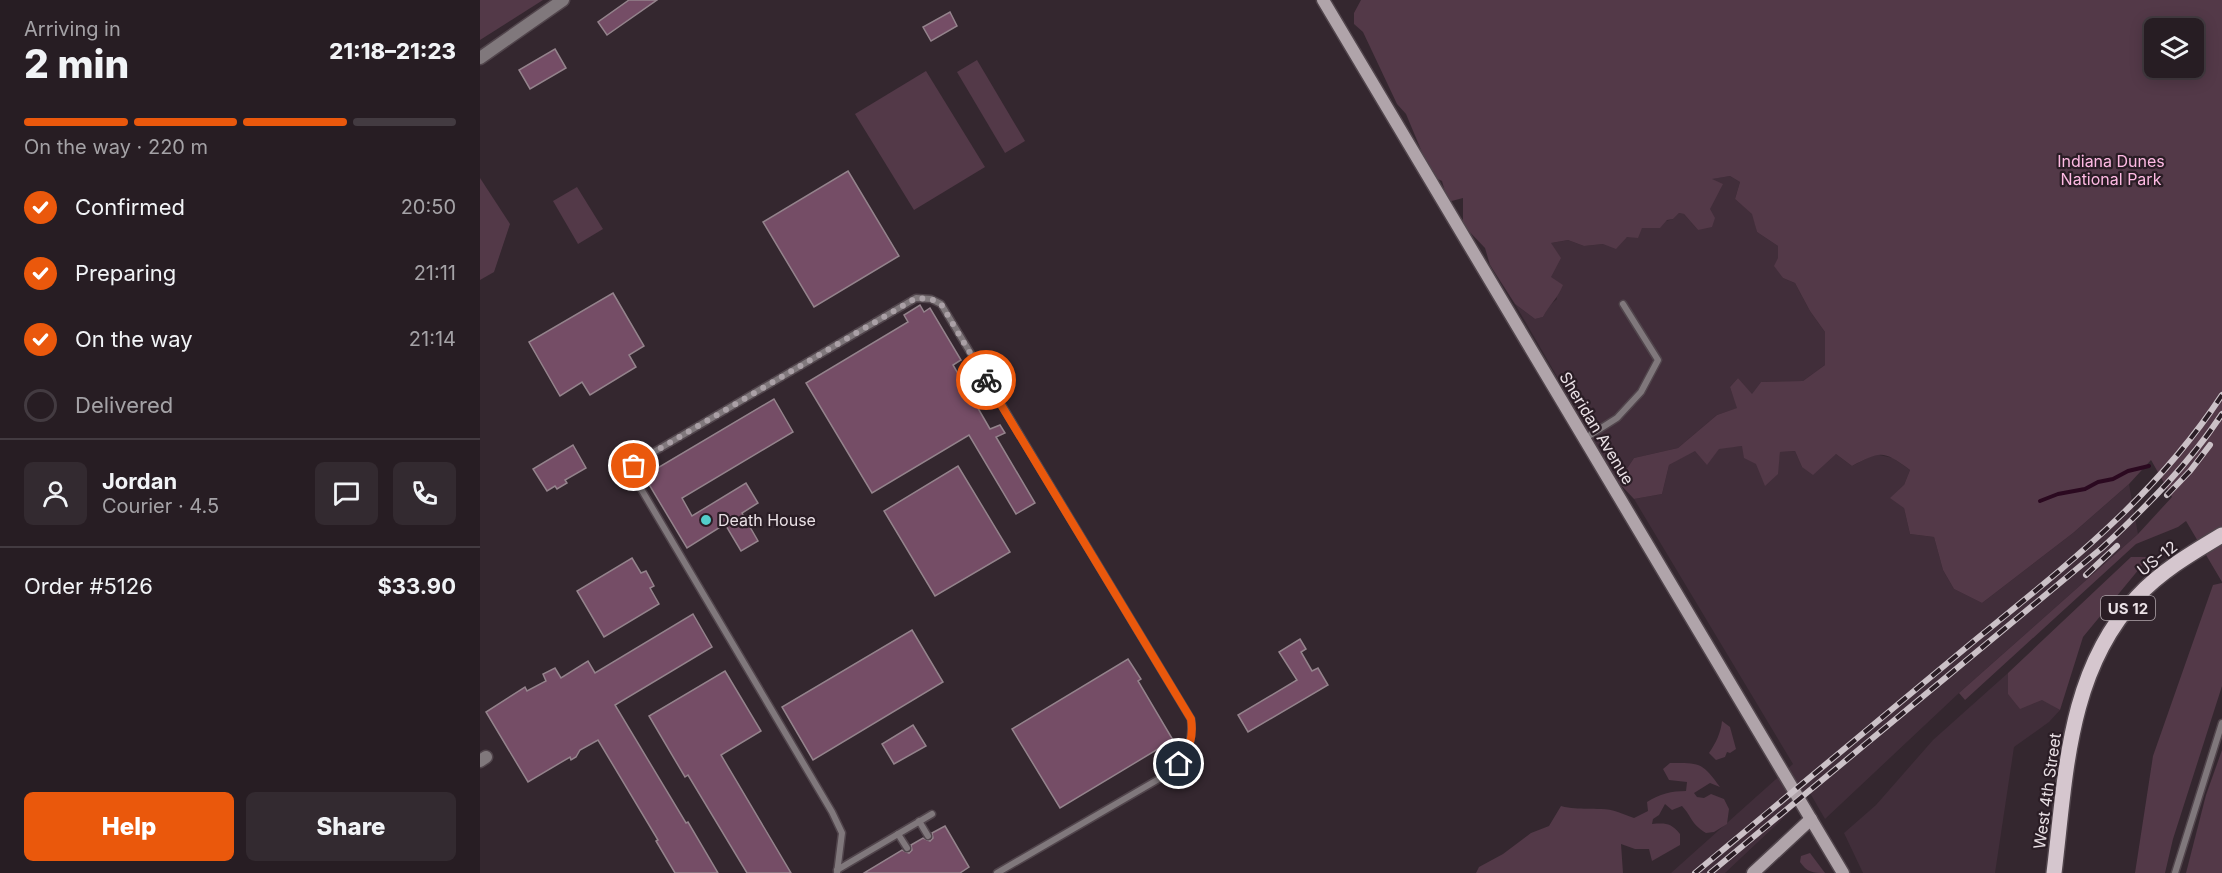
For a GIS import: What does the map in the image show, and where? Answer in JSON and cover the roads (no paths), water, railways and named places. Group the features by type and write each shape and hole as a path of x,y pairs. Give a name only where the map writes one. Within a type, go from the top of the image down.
{"main road":[{"name":"US-12","path":"2076,714 2097,652 2116,622 2137,596 2183,558 2222,535"},
{"name":"West 4th Street","path":"2054,873 2076,714"}],"street":[{"path":"480,58 563,0"},
{"name":"Sheridan Avenue","path":"1323,0 1843,873"},
{"path":"1753,873 1810,819"}],"lane":[{"path":"837,872 842,833 832,812 634,477 634,466 642,459 916,298 931,299 941,304 1191,719 1193,733 1189,749 1179,764 1171,770 997,873"},
{"path":"1584,439 1617,418 1641,392 1658,360 1623,304"},
{"path":"2175,873 2222,723"},
{"path":"837,872 932,814"},
{"path":"919,821 928,836"},
{"path":"898,834 907,848"}],"waterway":[{"path":"2040,501 2058,494 2085,489 2128,471 2149,466"}],"railway":[{"path":"1695,873 2105,531 2166,468 2222,395"},
{"path":"1710,873 2102,548 2166,484 2196,450 2222,414"},
{"path":"2167,495 2210,445"},
{"path":"2086,575 2117,546"}],"place":[{"name":"Death House","path":"706,520"}],"park label":[{"name":"Indiana Dunes National Park","path":"2111,170"}]}
